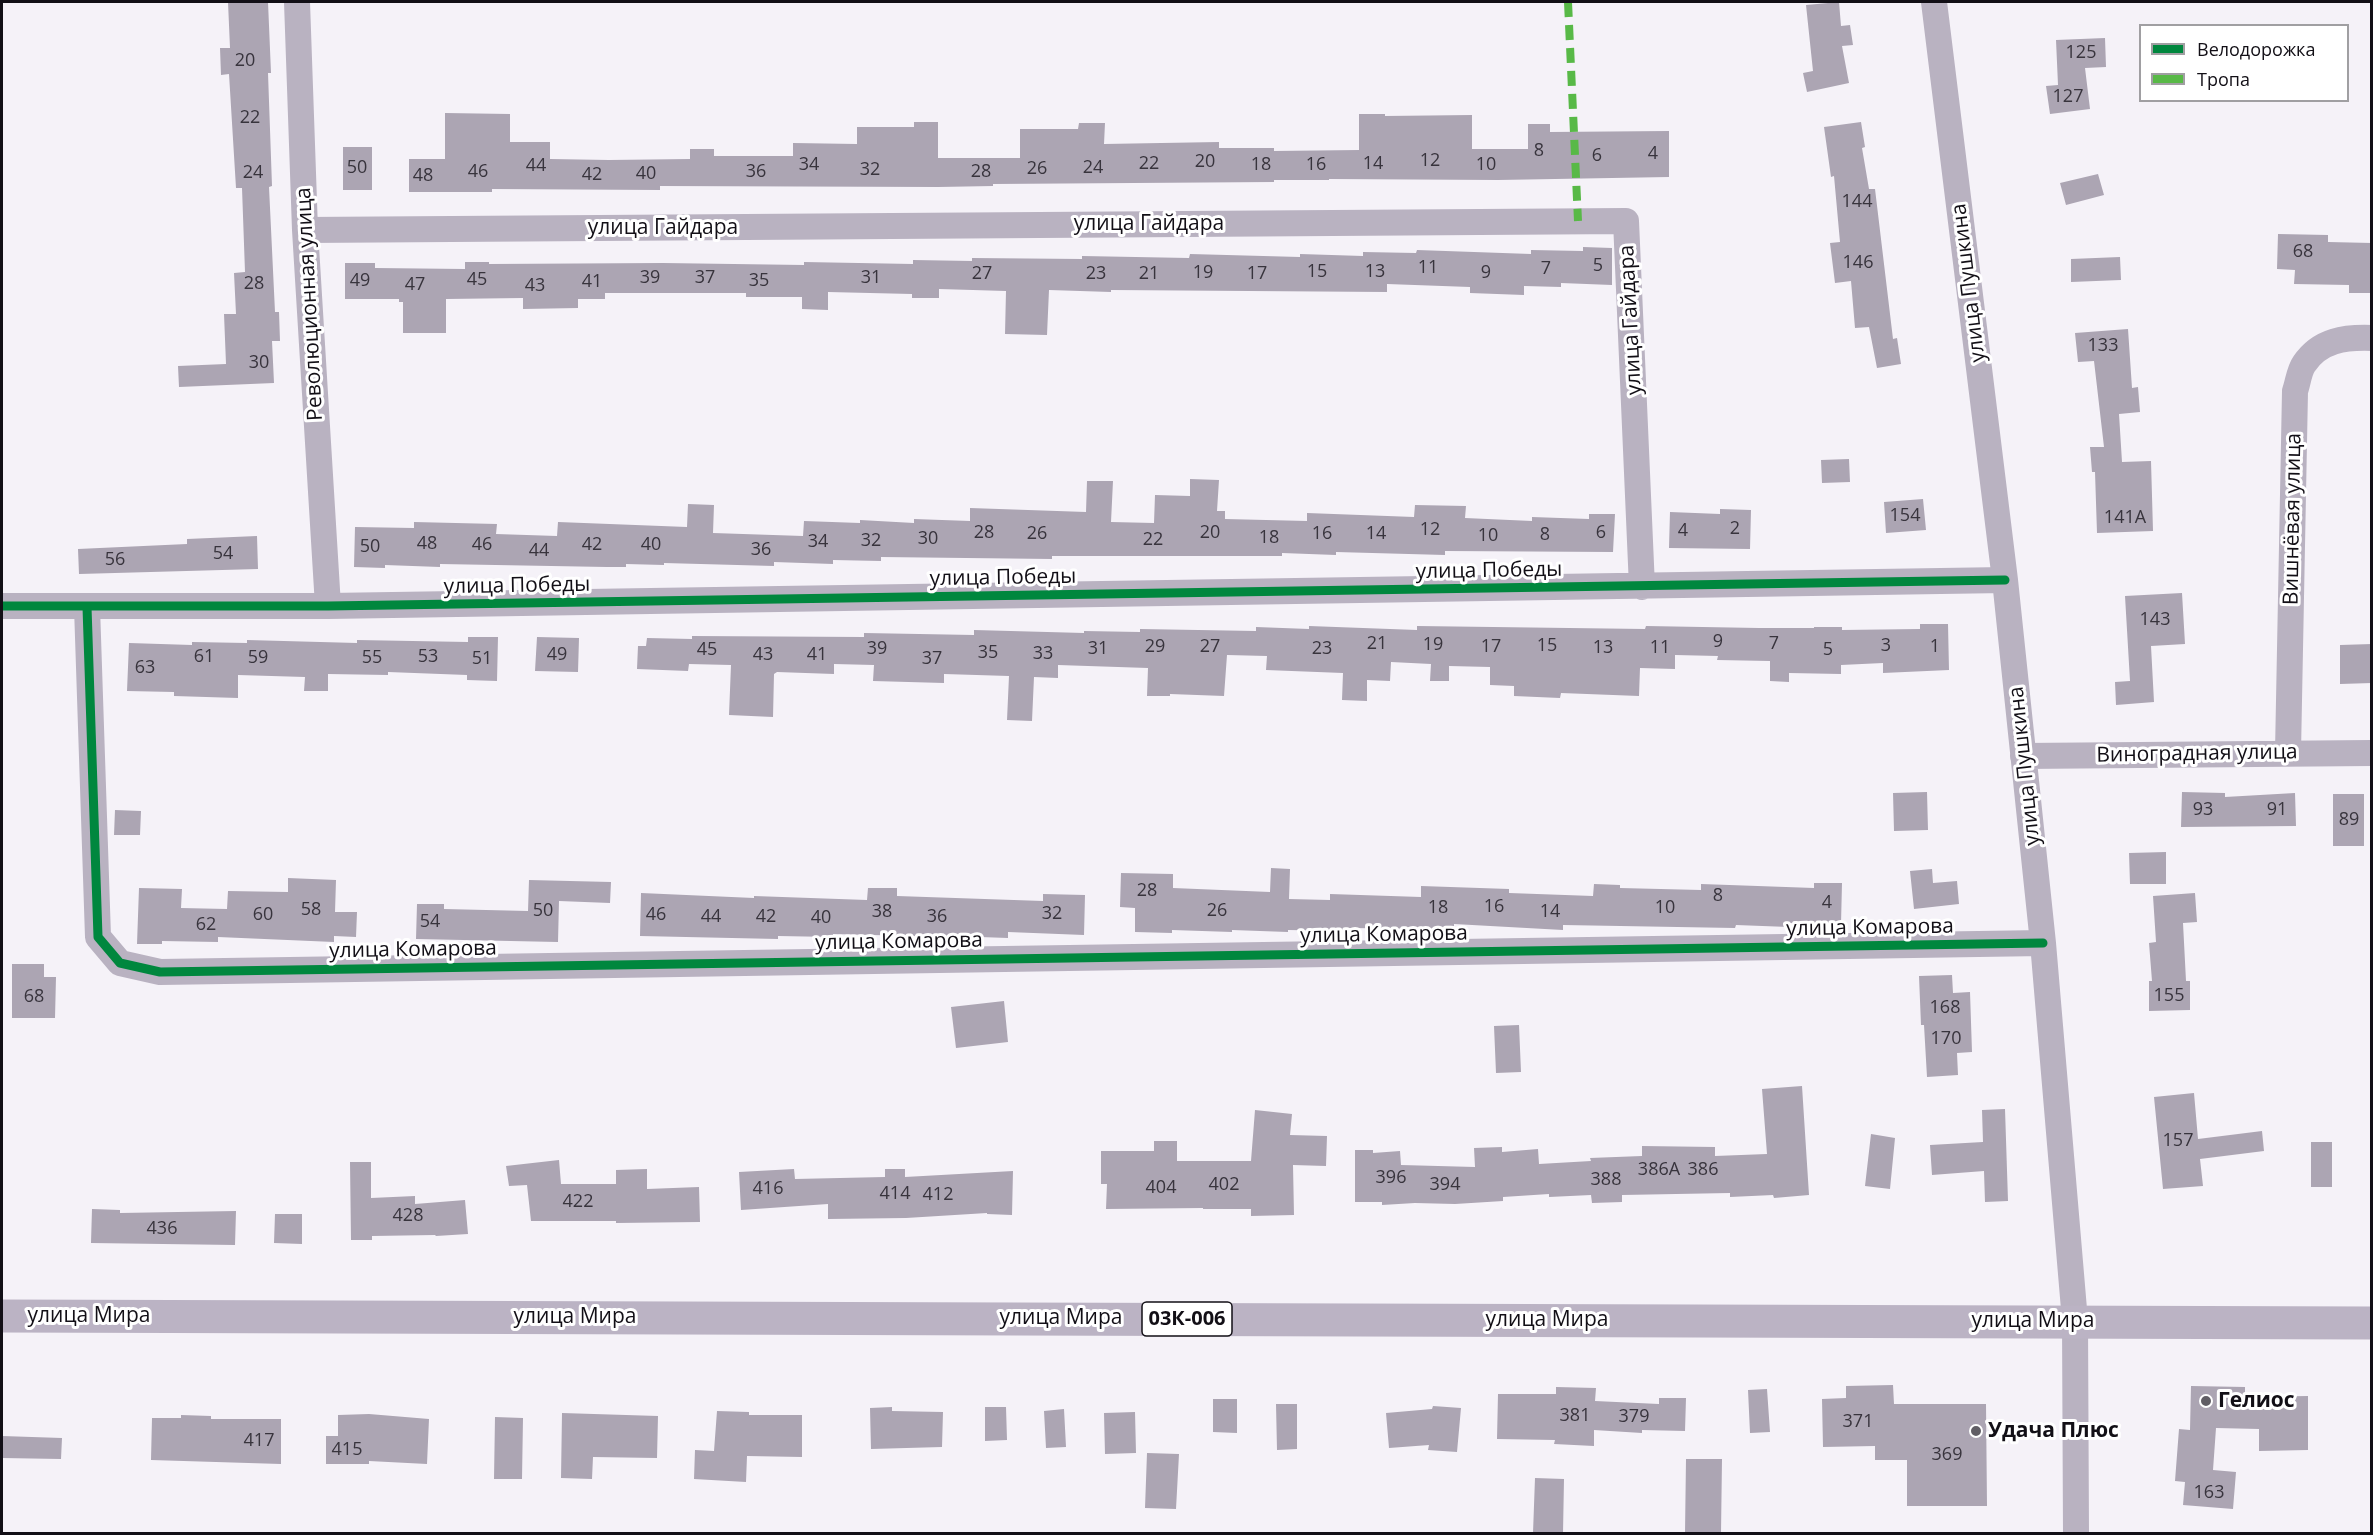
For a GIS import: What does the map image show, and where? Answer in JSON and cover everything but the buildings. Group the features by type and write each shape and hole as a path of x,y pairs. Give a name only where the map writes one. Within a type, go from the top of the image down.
{"main road":[{"name":"улица Мира","path":"2,1316 2372,1323"}],"street":[{"name":"Революционная улица","path":"297,2 305,230 328,606"},
{"name":"улица Пушкина","path":"1934,2 2005,580 2043,943 2075,1321 2076,1533"},
{"name":"улица Гайдара","path":"305,230 1626,221 1642,587"},
{"name":"Вишнёвая улица","path":"2288,752 2295,391 2303,364 2326,343 2353,337 2372,338"},
{"name":"улица Победы","path":"2,606 328,606 2005,580"},
{"name":"улица Комарова","path":"87,607 98,937 120,963 160,972 2043,943"},
{"name":"Виноградная улица","path":"2023,756 2372,753"}],"marked path":[{"path":"1568,2 1578,221"}],"cycle path":[{"path":"2,606 328,606 2005,580"},
{"path":"87,607 98,937 120,963 160,972 2043,943"}],"place":[{"name":"Гелиос","path":"2206,1401"},
{"name":"Удача Плюс","path":"1976,1431"}]}
